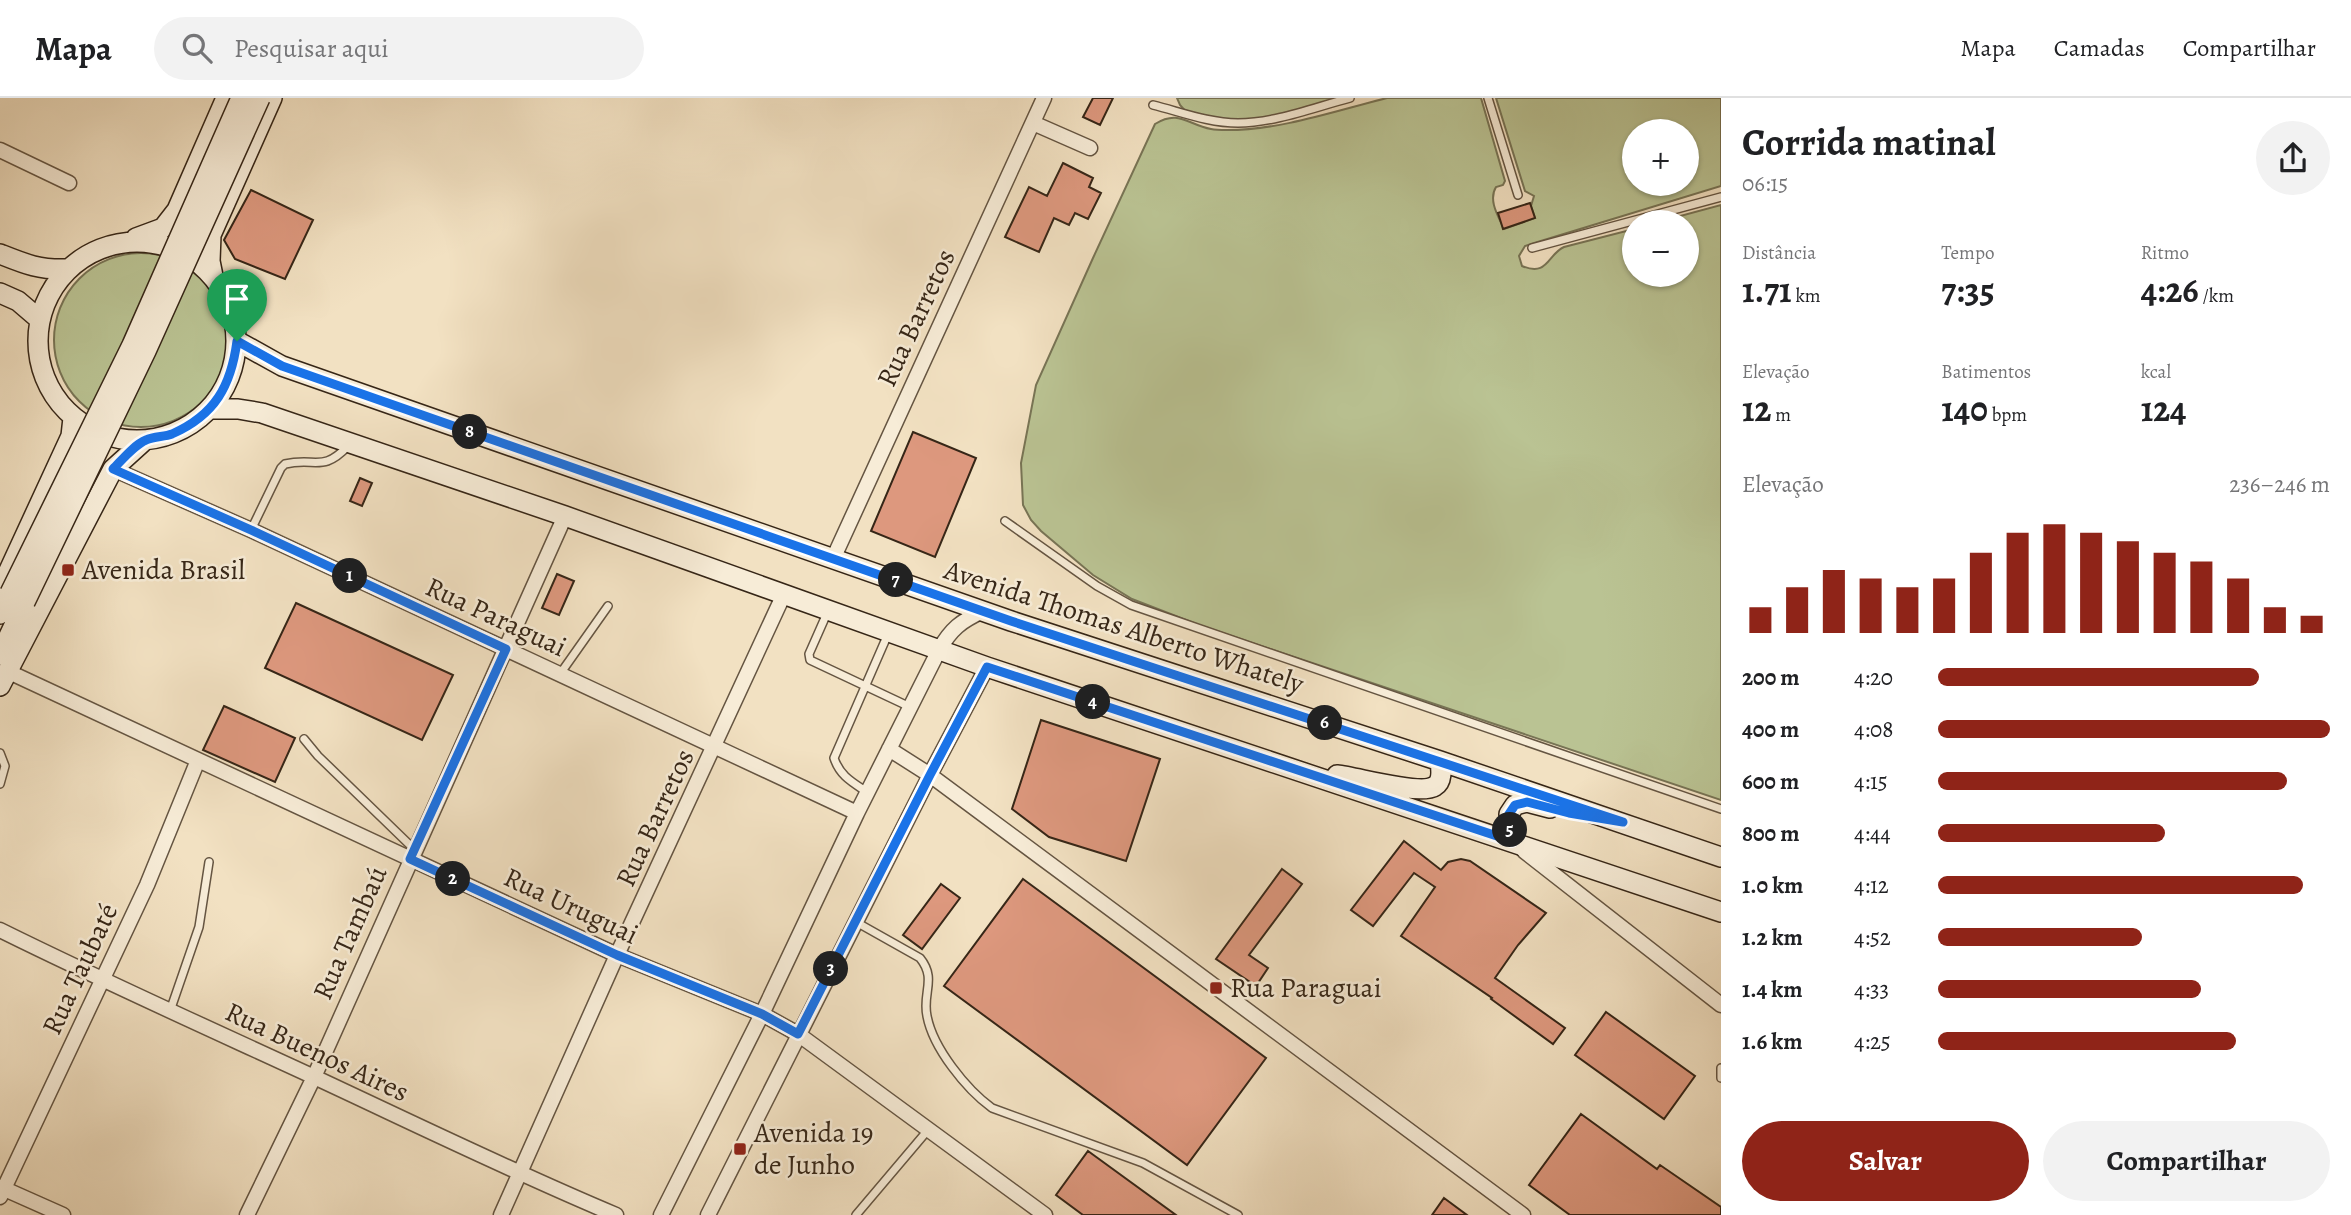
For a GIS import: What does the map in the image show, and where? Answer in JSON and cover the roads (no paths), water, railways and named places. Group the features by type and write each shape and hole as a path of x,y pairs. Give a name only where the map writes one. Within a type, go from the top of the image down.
{"main road":[{"path":"118,243 144,241 170,247 194,259 213,276 226,296 234,318 237,341 234,366 225,389 209,409 191,425 169,435 145,440 97,433 73,418 54,398 42,373 36,346 39,319 49,292 67,269 90,252 118,243 154,233 170,220 177,210 226,98"},
{"path":"12,595 132,345 241,98"},
{"path":"0,614 146,351 260,98"},
{"path":"213,276 210,261 211,235 272,98"},
{"path":"0,254 31,267 67,269"},
{"path":"0,293 18,301 39,319"},
{"name":"Avenida Thomas Alberto Whately","path":"237,341 282,366 833,559 1721,857"},
{"path":"209,409 238,409 262,413 565,516 987,667 1721,912"},
{"path":"3,671 12,595 71,436 73,418"},
{"path":"3,671 113,469 145,440"},
{"path":"1291,769 1350,776 1411,790 1434,786 1440,780 1440,761"},
{"path":"1512,841 1509,814 1515,805 1527,802 1569,813 1623,822"}],"street":[{"name":"Rua Barretos","path":"833,559 1044,98"},
{"path":"1033,123 1090,148"},
{"path":"0,150 69,183"},
{"name":"Rua Paraguai","path":"113,469 251,530 857,813"},
{"name":"Rua Tambaú","path":"247,1215 314,1077 565,516"},
{"name":"Rua Barretos","path":"501,1215 617,955 784,594"},
{"path":"661,1215 939,650 962,621 983,611"},
{"path":"708,1215 987,667"},
{"name":"Rua Uruguai","path":"3,671 412,854 617,955 762,1014 798,1034 1045,1215"},
{"path":"889,749 930,775 1523,1215"},
{"name":"Rua Taubaté","path":"1,1191 147,885 198,760"},
{"path":"1512,841 1721,1005"},
{"name":"Rua Buenos Aires","path":"0,930 101,980 520,1174 616,1215"},
{"path":"1,1191 63,1215"}],"lane":[{"path":"1153,105 1214,121 1240,123 1266,120 1350,98"},
{"path":"1488,98 1518,195"},
{"path":"1532,248 1721,197"},
{"path":"251,530 285,464 325,463 335,459 350,443"},
{"path":"1005,521 1097,586 1132,605 1721,809"},
{"path":"560,674 608,606"},
{"path":"828,610 809,654 810,660 911,707"},
{"path":"867,792 845,778 837,768 834,758 889,632"},
{"path":"304,739 412,854"},
{"path":"0,753 5,772 0,784"},
{"path":"169,1011 199,927 209,862"},
{"path":"855,922 920,958 926,965 930,976 926,1014 935,1039 975,1095 992,1108 1143,1163 1238,1215"},
{"path":"1721,1068 1721,1078"},
{"path":"856,1215 928,1129"}],"place":[{"name":"Avenida Brasil","path":"68,570"},
{"name":"Rua Paraguai","path":"1216,988"},
{"name":"Avenida 19 de Junho","path":"740,1149"}]}
